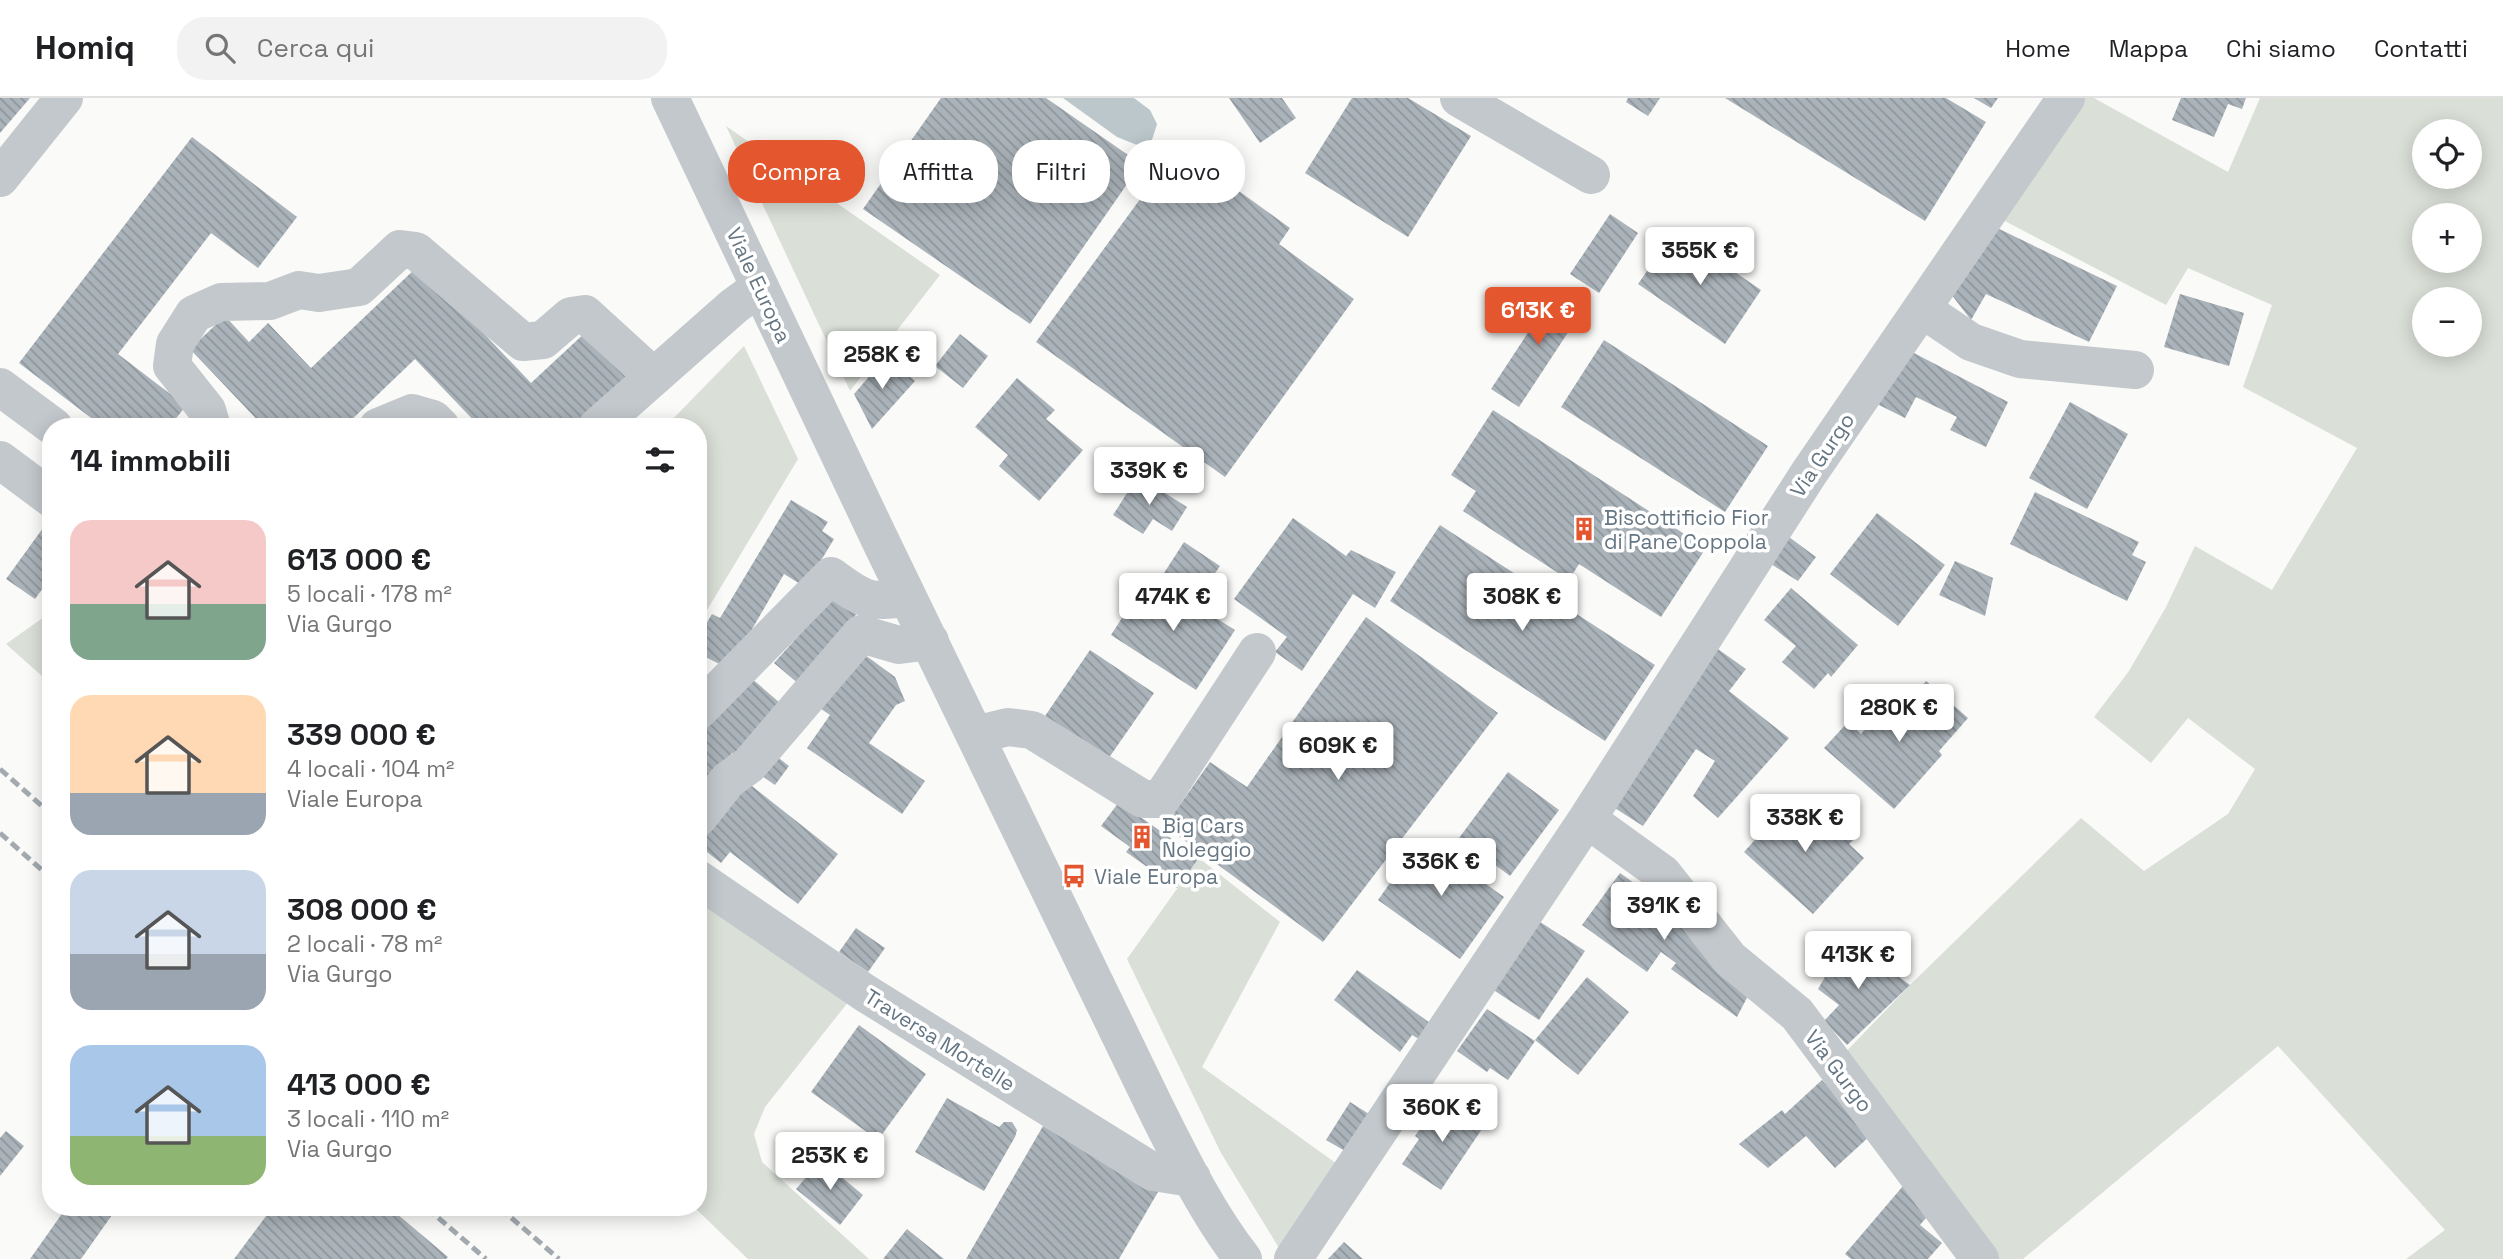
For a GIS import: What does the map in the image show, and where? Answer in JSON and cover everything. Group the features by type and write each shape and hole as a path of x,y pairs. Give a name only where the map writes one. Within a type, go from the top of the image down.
{"street":[{"path":"1459,98 1591,175"},
{"name":"Via Gurgo","path":"1293,1259 1587,819 1809,473 2066,98"},
{"path":"0,177 62,99"},
{"name":"Viale Europa","path":"677,101 760,287 1154,1105 1192,1178 1228,1240 1243,1259"},
{"path":"209,418 207,410 172,366 175,344 194,314 221,302 270,301 299,290 319,293 359,287 400,249 416,251 523,342 543,340 571,316 586,314 654,377"},
{"path":"607,418 734,306 760,287"},
{"path":"1922,309 1971,342 2020,359 2135,370"},
{"path":"0,387 42,418"},
{"path":"398,418 412,412 430,418"},
{"path":"0,460 42,491"},
{"path":"707,702 831,576 856,595 877,602 908,598"},
{"path":"707,807 728,780 749,765 861,634 898,645 930,641"},
{"path":"975,735 1008,727 1032,730 1143,799 1161,799 1257,652"},
{"name":"Via Gurgo","path":"1587,819 1663,874 1730,959 1797,1014 1980,1259"},
{"name":"Traversa Mortelle","path":"707,885 865,993 1153,1172 1192,1178"}],"shaded area":[{"path":"1063,98 1134,98 1150,110 1157,124 1152,140 1124,140"},
{"path":"2078,98 2094,98 2228,172 2260,98 2503,98 2503,1259 2406,1259 2445,1230 2278,1046 2023,1259 1994,1259 1839,1059 1910,985 2081,818 2144,871 2228,814 2255,769 2188,718 2151,763 2094,717 2129,671 2166,607 2195,546 2272,590 2357,448 2243,387 2272,305 2188,268 2166,305 2001,219"},
{"path":"726,126 746,140 733,140"},
{"path":"762,203 837,203 940,275 850,391"},
{"path":"744,346 798,459 707,610 707,418 674,418"},
{"path":"42,618 42,676 6,644"},
{"path":"1199,858 1280,922 1202,1067 1337,1164 1279,1248 1221,1153 1127,959"},
{"path":"707,903 849,1001 765,1107 754,1134 762,1162 869,1259 748,1259 703,1216 707,1216"}],"building":[{"path":"0,98 30,98 0,133"},
{"path":"941,98 1046,98 1106,140 1012,140 1012,203 1110,203 1110,142 1124,152 1124,189 1030,324 863,209 879,186 879,203 998,203 998,140 911,140"},
{"path":"1229,98 1282,98 1296,118 1260,143"},
{"path":"1352,98 1408,98 1471,136 1408,237 1305,173"},
{"path":"1628,98 1660,98 1648,116 1626,102"},
{"path":"1725,98 1946,98 1986,122 1925,221"},
{"path":"1974,98 1998,98 1991,108"},
{"path":"2181,98 2246,98 2242,109 2228,104 2214,137 2172,120"},
{"path":"192,137 297,217 258,268 211,233 118,354 186,406 176,418 91,418 19,363"},
{"path":"1245,195 1290,228 1279,244 1354,299 1225,477 1036,342 1137,203 1245,203"},
{"path":"1610,214 1638,233 1599,293 1570,274"},
{"path":"1995,227 2117,286 2089,342 1986,294 1971,320 1951,294"},
{"path":"1675,231 1761,290 1725,344 1638,284"},
{"path":"419,265 531,383 588,330 632,377 589,418 471,418 415,359 353,418 255,418 190,349 225,316 249,342 268,323 311,368"},
{"path":"1558,287 1586,305 1519,407 1491,389"},
{"path":"2180,294 2244,313 2229,366 2164,347"},
{"path":"960,334 988,356 963,388 935,366"},
{"path":"1604,340 1768,446 1725,512 1561,407"},
{"path":"1912,352 2008,402 1986,447 1950,430 1957,417 1916,397 1905,418 1877,404"},
{"path":"886,357 915,381 872,429 854,394"},
{"path":"1017,378 1055,410 1046,419 1083,450 1039,501 999,466 1008,455 975,427"},
{"path":"2070,402 2128,434 2087,509 2029,478"},
{"name":"Biscottificio Fior di Pane Coppola","path":"1493,410 1706,548 1661,617 1579,564 1569,580 1463,511 1476,491 1451,475"},
{"path":"1138,476 1187,507 1172,531 1153,519 1143,534 1113,515"},
{"path":"2035,492 2139,542 2132,555 2146,562 2127,601 2010,544"},
{"path":"791,500 828,522 822,531 834,539 805,587 784,574 729,669 707,658 707,622 712,614 720,618"},
{"path":"1877,513 1945,565 1898,626 1830,574"},
{"path":"1293,518 1346,556 1351,550 1396,572 1375,608 1353,594 1302,671 1275,652 1287,637 1234,599"},
{"path":"1440,525 1655,665 1605,741 1390,601"},
{"path":"42,529 42,589 35,599 6,579"},
{"path":"1789,537 1816,557 1798,581 1771,564"},
{"path":"1184,542 1220,566 1199,596 1164,573"},
{"path":"1955,561 1993,578 1985,616 1939,595"},
{"path":"1149,576 1235,630 1196,690 1111,635"},
{"path":"1791,588 1858,645 1831,677 1828,673 1814,689 1782,662 1796,646 1764,620"},
{"path":"831,593 858,612 800,685 774,663 811,622"},
{"path":"1366,617 1498,713 1323,942 1165,826 1210,762 1247,787"},
{"path":"1715,647 1746,669 1729,691 1789,738 1718,818 1693,796 1715,761 1696,749 1643,826 1610,805"},
{"path":"1090,650 1154,693 1106,762 1043,719"},
{"path":"861,652 895,677 905,701 896,705 869,743 925,781 902,814 807,748 830,715 820,708"},
{"path":"750,677 787,709 741,760 732,753 707,786 707,716"},
{"path":"1926,681 1968,718 1939,751 1942,755 1894,809 1824,748 1848,722 1861,734 1886,705 1897,715"},
{"path":"766,748 789,766 775,785 755,771"},
{"path":"1508,772 1559,810 1510,876 1459,838"},
{"path":"743,779 838,854 798,904 730,852 721,863 707,852 707,824"},
{"path":"1795,795 1820,818 1825,812 1855,838 1849,844 1864,858 1813,914 1744,852"},
{"name":"Big Cars Noleggio","path":"1119,802 1199,858 1177,888 1126,852 1130,847 1101,826"},
{"path":"1422,838 1504,897 1460,959 1378,900"},
{"path":"1620,873 1699,930 1750,992 1737,1017 1671,969 1676,963 1661,952 1647,972 1582,925"},
{"path":"1534,918 1585,951 1539,1020 1489,987"},
{"path":"856,928 885,948 868,972 839,952"},
{"path":"1847,939 1910,985 1847,1045 1824,1021 1839,1005 1818,989"},
{"path":"1357,970 1430,1023 1419,1039 1412,1035 1400,1052 1334,1000"},
{"path":"1587,977 1629,1012 1578,1075 1535,1040"},
{"path":"1487,1009 1535,1041 1508,1080 1490,1068 1487,1072 1457,1051"},
{"path":"859,1025 926,1074 878,1140 811,1092"},
{"path":"1822,1080 1871,1135 1835,1168 1806,1136 1768,1168 1739,1144 1782,1110 1785,1114"},
{"path":"947,1098 999,1127 1004,1122 1012,1122 1017,1130 984,1191 915,1152"},
{"path":"1441,1098 1484,1126 1441,1190 1402,1164 1419,1139 1415,1136"},
{"path":"1350,1102 1369,1114 1345,1151 1326,1140"},
{"path":"1043,1126 1158,1192 1119,1259 966,1259"},
{"path":"6,1131 24,1146 0,1176 0,1138"},
{"path":"821,1160 863,1195 840,1225 796,1189"},
{"path":"1903,1186 1932,1211 1920,1225 1942,1243 1928,1259 1851,1259 1845,1254"},
{"path":"60,1216 111,1216 81,1259 30,1259"},
{"path":"266,1216 399,1216 448,1257 446,1259 234,1259"},
{"path":"907,1229 944,1259 883,1259"},
{"path":"1344,1242 1363,1259 1328,1259"}],"railway":[{"path":"0,769 42,806"},
{"path":"0,833 42,870"},
{"path":"436,1216 486,1259"},
{"path":"509,1216 559,1259"}],"place":[{"name":"Biscottificio Fior di Pane Coppola","path":"1584,529"},
{"name":"Big Cars Noleggio","path":"1142,837"},
{"name":"Viale Europa","path":"1074,876"}]}
